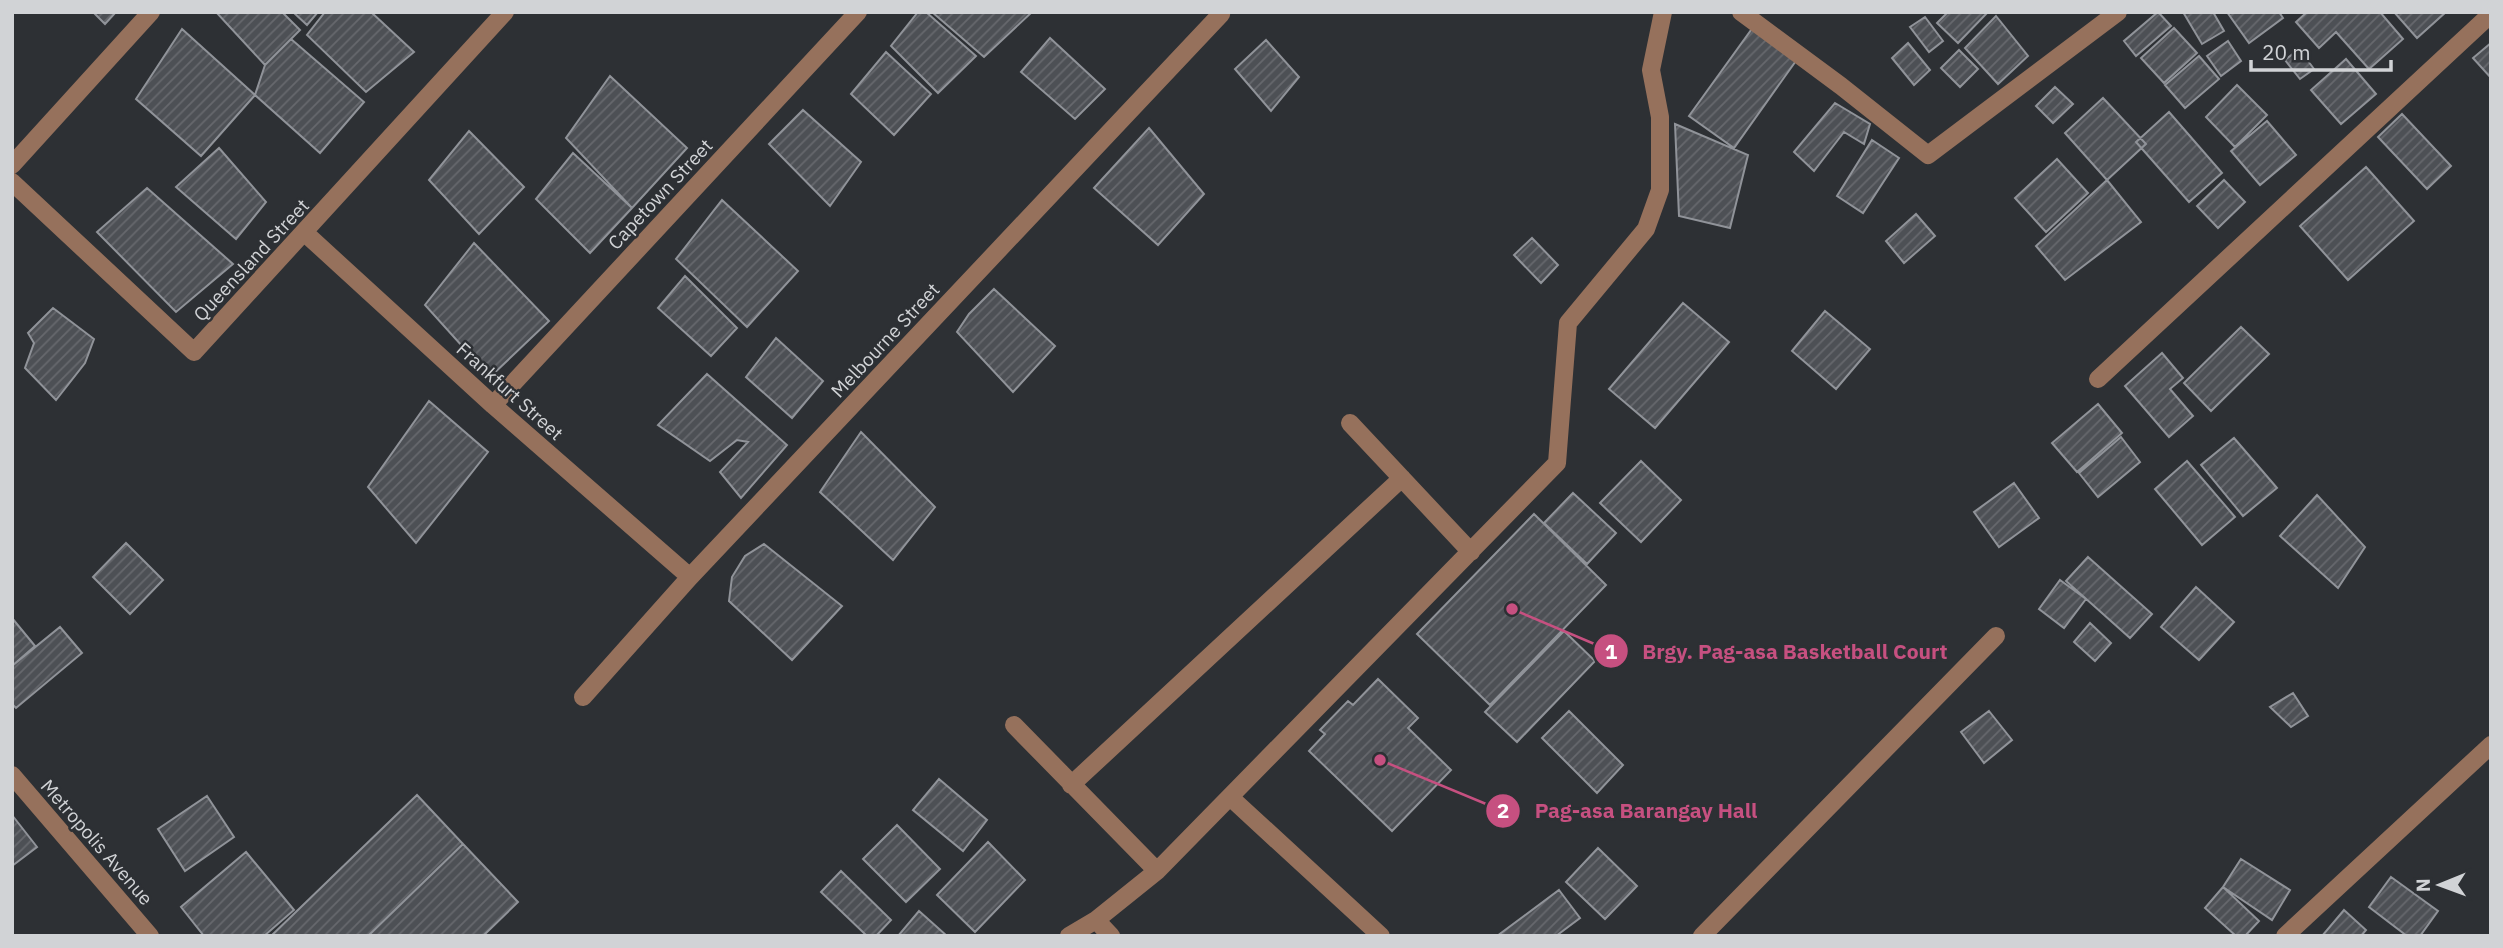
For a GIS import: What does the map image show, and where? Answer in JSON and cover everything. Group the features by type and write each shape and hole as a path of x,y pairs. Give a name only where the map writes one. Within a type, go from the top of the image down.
{"street":[{"path":"12,165 151,12"},
{"name":"Queensland Street","path":"12,182 194,352 505,12"},
{"name":"Capetown Street","path":"492,405 858,12"},
{"path":"1069,936 1096,920 1157,871 1557,463 1568,323 1647,229 1660,190 1660,117 1651,71 1663,12"},
{"path":"1741,12 1928,155 2118,12"},
{"name":"Melbourne Street","path":"583,697 690,577 1220,13"},
{"path":"2098,379 2491,14"},
{"name":"Frankfurt Street","path":"305,233 492,405 690,577"},
{"path":"1350,423 1471,552"},
{"path":"1071,785 1402,478"},
{"path":"1702,936 1996,636"},
{"path":"1014,725 1157,871"},
{"path":"2285,936 2491,745"},
{"name":"Metropolis Avenue","path":"12,775 150,936"},
{"path":"1230,797 1381,936"},
{"path":"1096,920 1111,936"}],"building":[{"path":"93,12 116,12 105,24"},
{"path":"216,12 282,12 300,30 265,65"},
{"path":"293,12 318,12 307,25"},
{"path":"325,12 371,12 414,52 366,92 307,35"},
{"path":"918,12 926,12 976,56 938,93 891,46"},
{"path":"932,12 1032,12 984,57"},
{"path":"1948,12 1988,12 1958,43 1937,23"},
{"path":"2158,12 2171,26 2136,56 2124,41"},
{"path":"2183,12 2213,12 2224,31 2202,44"},
{"path":"2227,12 2279,12 2283,18 2249,43"},
{"path":"2307,12 2380,12 2403,39 2369,69 2336,32 2319,48 2296,22"},
{"path":"2394,12 2446,12 2417,38"},
{"path":"1996,16 2028,56 1998,84 1965,48"},
{"path":"1925,17 1943,41 1929,52 1910,27"},
{"path":"1754,26 1798,58 1734,148 1689,116"},
{"path":"2174,28 2197,53 2164,83 2141,58"},
{"path":"182,29 255,95 201,156 136,99"},
{"path":"1050,38 1105,89 1075,119 1021,72"},
{"path":"291,39 364,102 320,153 255,95 265,65"},
{"path":"1266,40 1299,77 1271,111 1235,69"},
{"path":"2228,41 2241,61 2221,76 2207,56"},
{"path":"1908,43 1930,70 1914,85 1892,58"},
{"path":"2491,43 2491,78 2473,58"},
{"path":"2299,49 2314,69 2300,79 2285,60"},
{"path":"1959,50 1978,69 1960,87 1941,68"},
{"path":"886,52 931,94 894,135 851,94"},
{"path":"2199,56 2219,79 2185,108 2165,85"},
{"path":"2346,59 2376,94 2341,124 2311,90"},
{"path":"610,76 687,148 632,208 566,138"},
{"path":"2237,85 2267,115 2235,147 2206,117"},
{"path":"2055,87 2073,104 2053,123 2036,106"},
{"path":"2103,98 2146,144 2107,180 2065,133"},
{"path":"1835,103 1870,124 1864,144 1844,132 1814,171 1794,152"},
{"path":"803,110 861,162 830,206 769,144"},
{"path":"2169,112 2222,173 2189,202 2136,142"},
{"path":"2402,114 2451,166 2427,189 2378,137"},
{"path":"2267,121 2296,155 2260,185 2231,151"},
{"path":"1675,124 1748,155 1730,228 1679,216"},
{"path":"1149,128 1204,194 1158,245 1094,188"},
{"path":"469,131 524,187 479,234 429,180"},
{"path":"1872,140 1899,158 1863,213 1837,196"},
{"path":"219,148 266,202 236,239 176,187"},
{"path":"573,153 632,208 590,253 536,199"},
{"path":"2057,159 2088,193 2046,232 2015,198"},
{"path":"2366,167 2414,221 2348,280 2300,226"},
{"path":"2107,180 2141,222 2065,280 2036,246"},
{"path":"2224,180 2245,202 2218,228 2197,206"},
{"path":"147,188 233,264 176,312 97,232"},
{"path":"722,200 798,271 747,327 676,259"},
{"path":"1916,214 1935,236 1904,263 1886,241"},
{"path":"1532,238 1558,265 1541,283 1514,255"},
{"path":"474,243 549,321 490,377 425,305"},
{"path":"685,276 737,328 711,356 658,308"},
{"path":"994,289 1055,346 1013,392 957,332 969,314"},
{"path":"1683,303 1729,342 1655,428 1609,389"},
{"path":"53,308 94,339 85,363 56,400 25,368 34,343 28,333"},
{"path":"1825,311 1870,349 1836,389 1792,351"},
{"path":"2241,327 2269,354 2211,411 2184,383"},
{"path":"776,338 823,381 792,418 746,377"},
{"path":"2162,353 2183,378 2170,389 2193,416 2169,437 2125,386"},
{"path":"707,374 787,445 741,498 720,472 748,442 737,440 710,461 658,425"},
{"path":"429,401 488,452 416,543 368,487"},
{"path":"2098,404 2122,433 2077,472 2052,443"},
{"path":"861,432 935,507 893,560 820,492"},
{"path":"2121,437 2140,462 2098,497 2079,473"},
{"path":"2234,438 2277,488 2243,516 2201,465"},
{"path":"1641,461 1681,500 1641,542 1600,503"},
{"path":"2187,461 2235,517 2202,545 2155,489"},
{"path":"2014,483 2039,518 1999,547 1974,512"},
{"path":"1573,493 1616,533 1587,564 1544,523"},
{"path":"2317,495 2365,547 2338,588 2280,536"},
{"path":"1534,514 1606,585 1490,705 1417,634"},
{"path":"126,543 163,580 130,614 93,577"},
{"path":"764,544 842,606 792,660 729,601 732,577 745,556"},
{"path":"2088,557 2152,614 2130,638 2066,581"},
{"path":"2060,580 2086,599 2064,628 2039,609"},
{"path":"2196,587 2234,622 2199,660 2161,627"},
{"path":"12,618 35,646 12,666"},
{"path":"2090,623 2111,643 2095,661 2074,642"},
{"path":"60,627 82,653 16,708 12,704 12,666"},
{"path":"1564,631 1595,661 1517,742 1485,712"},
{"path":"1378,679 1418,718 1408,728 1451,770 1392,831 1309,751 1325,734 1320,730 1348,701 1353,705"},
{"path":"2293,693 2308,716 2291,727 2270,707"},
{"path":"1569,711 1623,765 1597,793 1542,738"},
{"path":"1989,711 2012,740 1984,763 1961,732"},
{"path":"939,779 987,820 963,851 913,810"},
{"path":"417,795 463,844 368,936 271,936"},
{"path":"207,796 234,837 185,871 158,829"},
{"path":"12,815 37,847 12,866"},
{"path":"897,825 940,869 906,902 863,859"},
{"path":"988,842 1025,880 975,932 937,895"},
{"path":"463,844 518,902 483,936 368,936"},
{"path":"1598,848 1637,886 1605,919 1566,882"},
{"path":"246,852 294,910 264,936 204,936 181,907"},
{"path":"2241,859 2290,890 2272,920 2223,887"},
{"path":"841,871 891,920 876,936 867,936 821,892"},
{"path":"2391,877 2438,911 2420,936 2407,936 2369,907"},
{"path":"2223,887 2259,921 2245,936 2236,936 2205,908"},
{"path":"1559,890 1580,918 1556,936 1497,936"},
{"path":"2344,910 2366,930 2361,936 2322,936"},
{"path":"919,911 947,936 898,936"}],"place":[{"name":"Brgy. Pag-asa Basketball Court","path":"1512,609"},
{"name":"Pag-asa Barangay Hall","path":"1380,760"}]}
